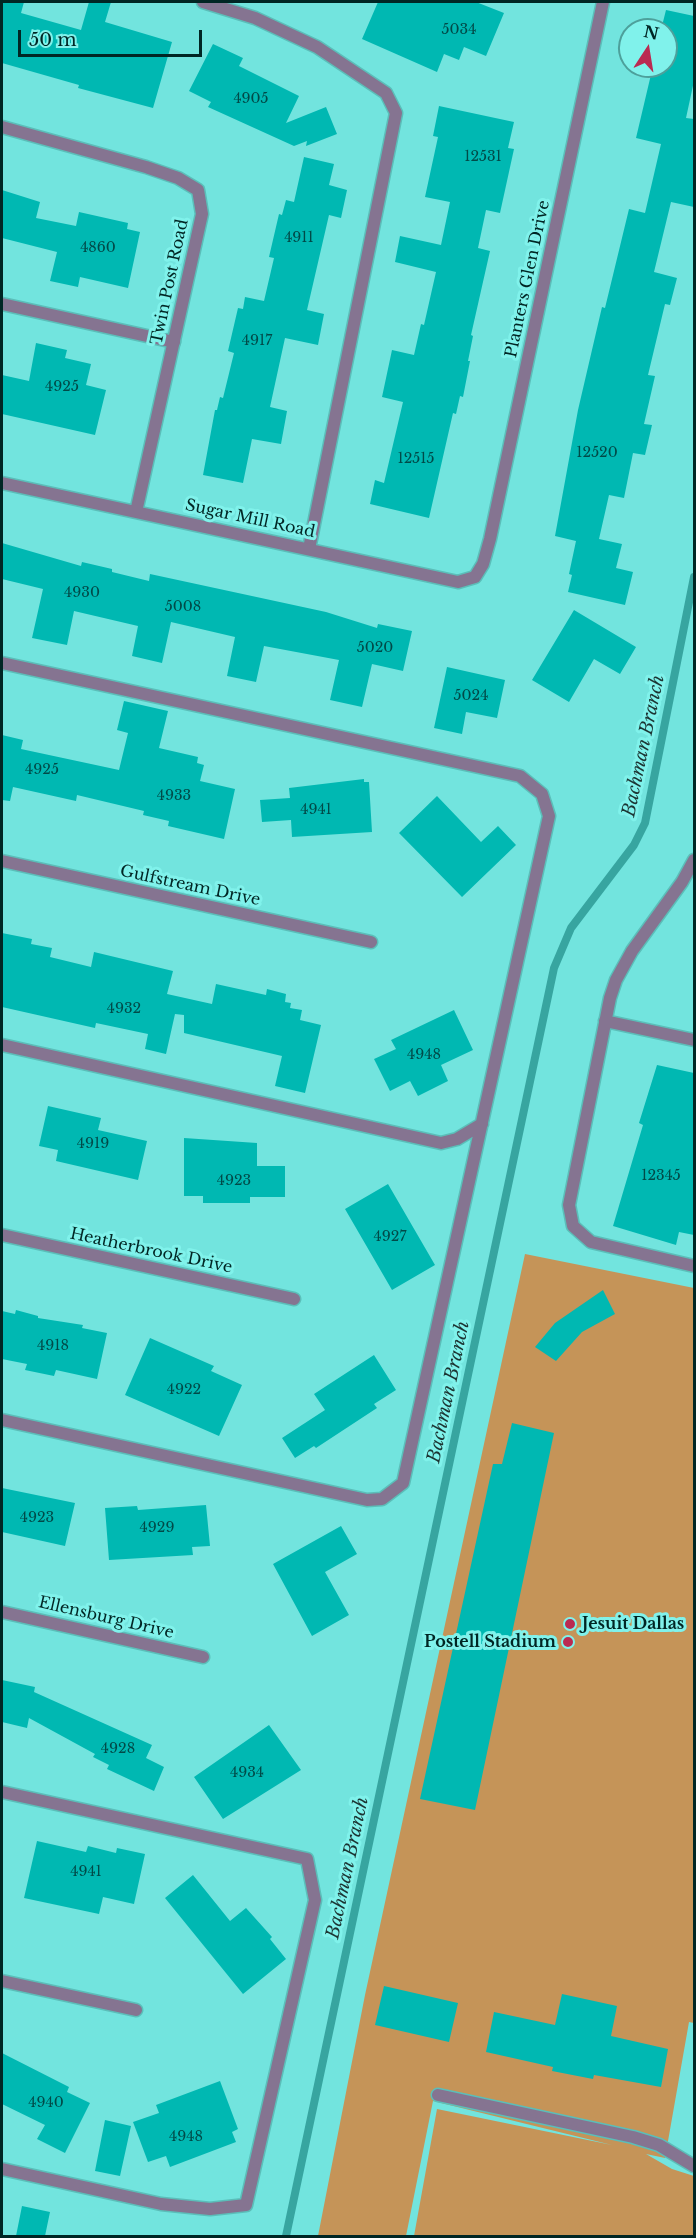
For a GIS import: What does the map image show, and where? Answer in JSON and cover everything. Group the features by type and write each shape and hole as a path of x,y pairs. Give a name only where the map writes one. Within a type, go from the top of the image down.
{"street":[{"path":"203,2 255,18 317,47 386,93 396,113 309,549"},
{"name":"Planters Glen Drive","path":"483,564 603,2"},
{"name":"Twin Post Road","path":"2,127 146,167 178,178 198,190 202,214 136,512"},
{"path":"2,304 174,342"},
{"name":"Sugar Mill Road","path":"2,483 458,582 475,577 483,564"},
{"path":"2,663 520,776 542,794 549,816 403,1483 382,1499 367,1500 2,1420"},
{"path":"694,860 624,964 610,998 569,1204 573,1226 591,1242 694,1266"},
{"name":"Gulfstream Drive","path":"2,861 370,942"},
{"path":"605,1021 694,1040"},
{"path":"2,1046 441,1143 457,1138 482,1124"},
{"name":"Heatherbrook Drive","path":"2,1235 294,1299"},
{"name":"Ellensburg Drive","path":"2,1612 203,1657"},
{"path":"2,1792 307,1859 315,1900 246,2205 210,2209 162,2204 2,2169"},
{"path":"2,1981 136,2010"},
{"path":"438,2095 633,2137 659,2145 694,2166"}],"shaded area":[{"name":"Postell Stadium","path":"525,1254 694,1288 694,2023 689,2022 665,2158 646,2154 672,2169 694,2176 694,2236 414,2236 437,2109 612,2145 433,2101 406,2236 318,2236 365,1995"}],"building":[{"path":"2,2 24,2 21,13 81,30 89,2 111,2 105,22 172,42 153,108 78,88 79,85 2,63"},
{"path":"378,2 476,2 504,13 486,56 464,47 459,60 444,54 437,72 362,39"},
{"path":"666,10 694,16 694,81 686,118 694,119 694,207 671,202 654,272 677,278 670,305 665,304 648,375 655,376 644,424 652,425 645,455 633,453 624,498 609,495 599,539 622,544 616,568 633,572 625,605 568,592 572,575 569,574 576,541 555,536 578,410 602,307 605,308 629,209 645,213 661,144 636,138 650,78 678,78 678,18 664,18"},
{"path":"213,44 243,58 239,66 299,96 286,123 326,107 337,134 306,146 307,141 294,146 208,107 211,102 189,91"},
{"path":"439,106 514,122 508,148 514,149 500,213 486,210 478,248 490,251 471,335 473,336 468,361 470,361 463,397 460,396 456,414 453,413 429,518 370,504 375,480 384,483 403,402 382,397 392,350 414,355 421,324 424,325 436,272 395,262 400,236 441,245 450,202 425,197 438,137 433,136"},
{"path":"304,157 334,164 329,185 347,190 341,218 329,215 307,310 324,314 318,345 285,338 270,407 287,411 281,444 252,439 243,483 203,475 215,410 217,410 220,397 223,398 234,353 228,351 238,308 243,309 245,297 264,301 274,258 269,257 279,214 282,215 286,200 294,202"},
{"path":"2,190 40,202 36,218 76,226 79,212 128,223 127,229 140,232 128,288 80,277 78,287 50,281 57,252 2,238"},
{"path":"36,343 67,350 65,358 91,364 86,385 106,390 95,435 2,414 2,375 29,381"},
{"path":"2,543 81,566 82,562 149,581 150,574 326,612 377,628 378,624 412,631 403,671 372,664 362,707 330,700 339,660 264,646 256,682 227,676 235,637 171,622 162,663 132,656 138,626 74,611 67,645 32,638 43,589 2,579"},
{"path":"574,610 636,647 620,674 594,659 569,702 532,680"},
{"path":"447,667 505,680 497,718 466,712 462,734 434,728"},
{"path":"124,701 168,711 159,748 198,757 197,763 204,765 200,781 235,789 224,839 168,826 169,821 143,815 144,811 77,795 76,801 13,787 10,801 2,800 2,735 23,740 21,749 119,770 128,733 117,730"},
{"path":"364,779 364,782 369,782 372,832 292,837 291,820 262,822 260,800 290,798 289,788"},
{"path":"437,796 481,842 498,826 516,845 462,897 399,833"},
{"path":"2,933 32,939 31,944 52,948 50,957 91,967 94,952 173,971 167,994 212,1004 216,984 266,995 267,989 286,994 285,1002 291,1003 290,1008 302,1010 300,1020 321,1025 305,1093 275,1086 282,1056 184,1033 184,1015 175,1014 166,1054 145,1049 148,1034 96,1023 95,1028 2,1007"},
{"path":"454,1010 473,1050 441,1065 448,1081 418,1096 410,1081 390,1091 374,1059 396,1049 391,1040"},
{"path":"657,1065 694,1073 694,1235 679,1232 676,1245 613,1226 643,1125 639,1123"},
{"path":"48,1106 101,1118 98,1130 147,1141 138,1180 56,1161 58,1150 39,1146"},
{"path":"184,1138 257,1143 257,1166 285,1166 285,1197 250,1197 250,1203 203,1203 203,1196 184,1196"},
{"path":"388,1184 435,1265 392,1290 345,1209"},
{"path":"603,1290 615,1314 582,1332 556,1361 535,1347 555,1323"},
{"path":"16,1310 38,1316 38,1318 83,1325 82,1328 107,1333 97,1379 56,1370 54,1376 25,1370 27,1364 2,1359 2,1311 15,1314"},
{"path":"150,1338 214,1366 211,1371 242,1385 219,1436 125,1395"},
{"path":"374,1355 396,1390 374,1404 377,1408 316,1448 314,1446 295,1458 282,1438 325,1410 314,1394"},
{"path":"512,1423 554,1433 475,1810 420,1799 493,1464 502,1464"},
{"path":"2,1488 75,1503 65,1546 2,1532"},
{"path":"206,1505 210,1546 192,1547 193,1555 109,1560 105,1508 137,1506 138,1510"},
{"path":"341,1526 357,1554 325,1572 349,1615 312,1636 273,1564"},
{"path":"2,1680 35,1687 34,1692 152,1745 146,1758 164,1767 154,1791 107,1769 109,1765 93,1757 95,1754 29,1718 27,1728 2,1722"},
{"path":"269,1725 301,1770 223,1819 194,1777"},
{"path":"37,1841 86,1852 88,1846 116,1853 117,1848 145,1854 134,1904 103,1897 99,1914 24,1898"},
{"path":"193,1875 230,1921 246,1908 272,1937 270,1939 286,1959 243,1994 165,1898"},
{"path":"384,1986 458,2003 449,2042 375,2025"},
{"path":"562,1994 617,2006 611,2036 668,2049 661,2087 594,2075 593,2079 552,2071 553,2067 486,2052 494,2012 555,2025"},
{"path":"2,2053 69,2087 67,2092 90,2103 65,2153 37,2139 45,2125 2,2104"},
{"path":"220,2081 238,2129 232,2132 236,2142 170,2167 166,2156 148,2162 133,2122 159,2113 156,2105"},
{"path":"105,2120 131,2126 120,2176 95,2171"},
{"path":"22,2206 50,2212 45,2236 16,2236"}],"waterway":[{"name":"Bachman Branch","path":"286,2236 554,968 571,928 634,845 645,823 694,577"}],"place":[{"name":"Jesuit Dallas","path":"570,1624"},
{"name":"Postell Stadium","path":"568,1642"}]}
